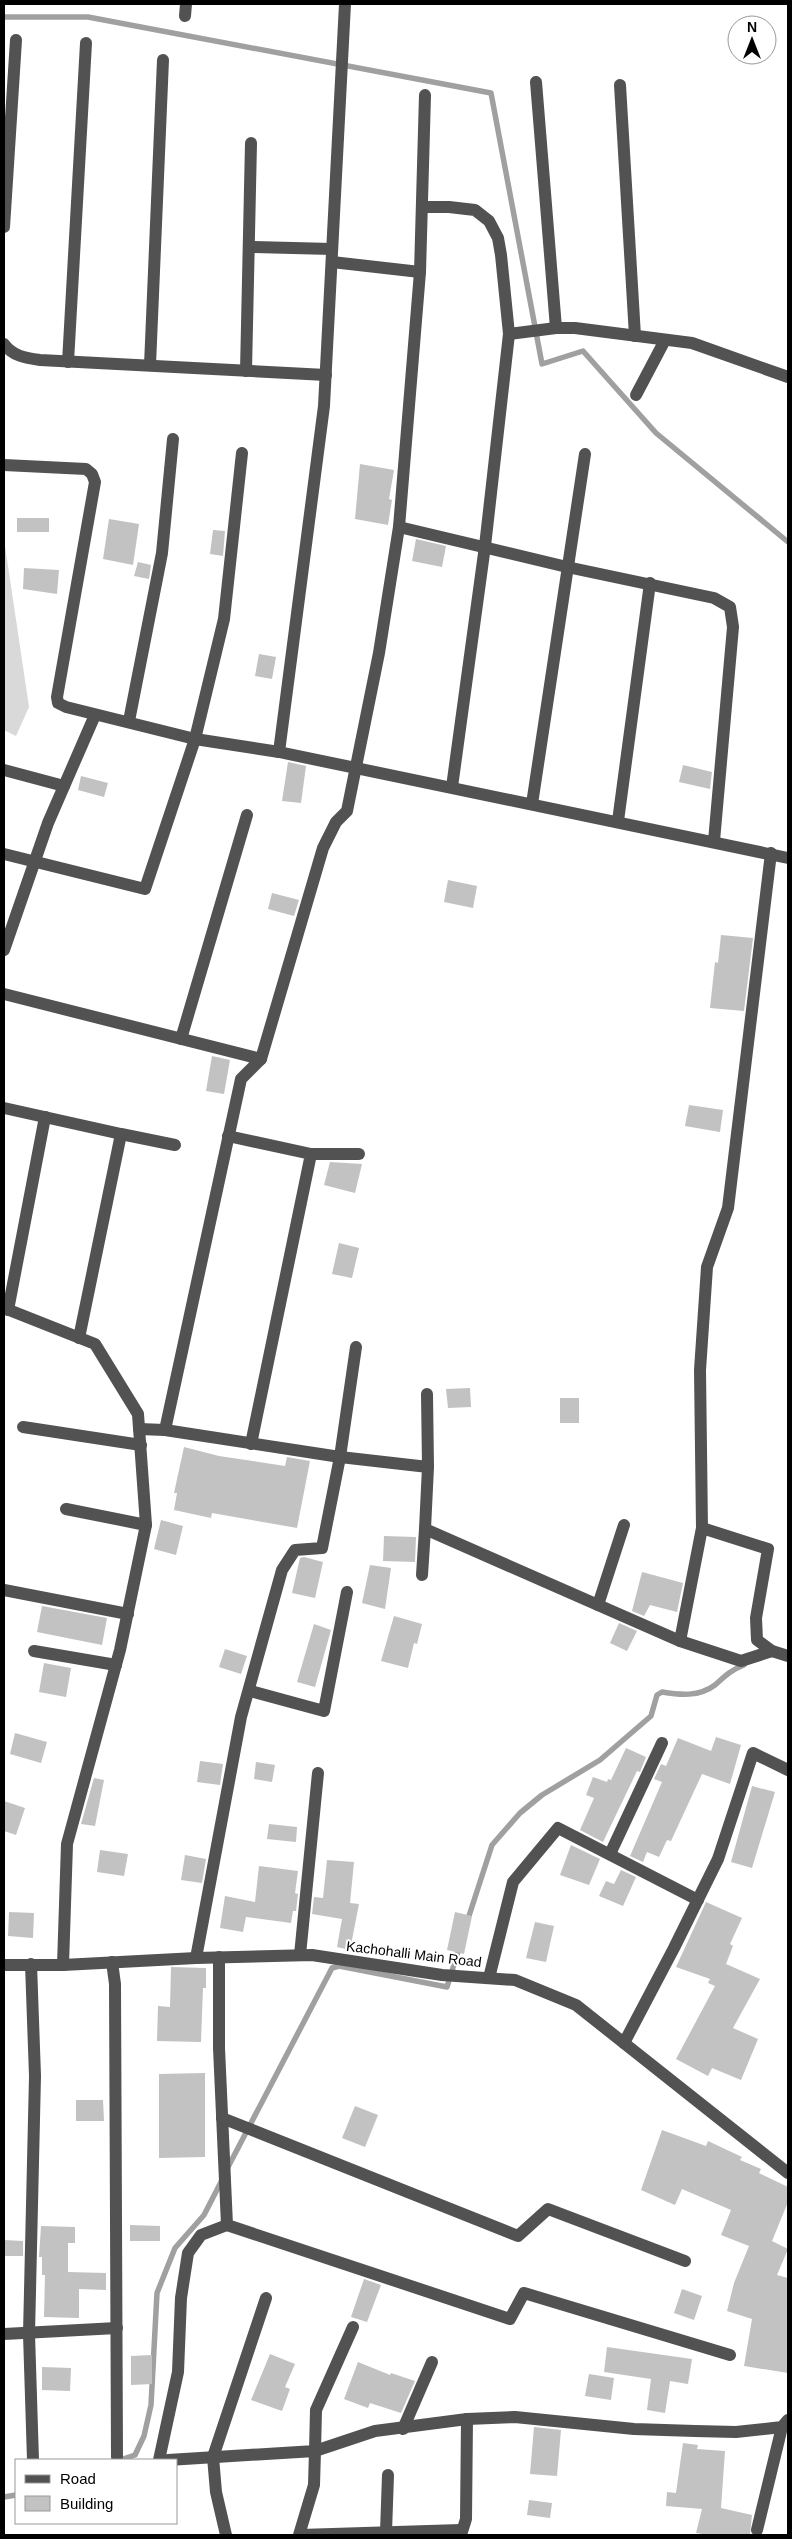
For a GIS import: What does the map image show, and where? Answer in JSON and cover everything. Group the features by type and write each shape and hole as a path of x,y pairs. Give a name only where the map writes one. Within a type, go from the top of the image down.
{"street":[{"path":"279,752 303,579 326,375 345,4"},
{"path":"4,227 16,40"},
{"path":"68,362 86,43"},
{"path":"150,365 163,60"},
{"path":"536,82 550,329"},
{"path":"620,85 635,336"},
{"path":"165,1430 241,1079 261,1059 323,848 336,822 347,811 357,768 379,653 398,527 420,272 425,96"},
{"path":"246,371 250,143"},
{"path":"422,207 449,207 475,210 489,221 498,238 509,334 485,546 452,787"},
{"path":"249,247 332,255 420,272"},
{"path":"509,334 575,328 692,343 788,378"},
{"path":"636,395 665,340"},
{"path":"4,344 10,352 25,358 68,362 326,375"},
{"path":"129,721 162,553 173,439"},
{"path":"4,854 145,889 195,739 224,619 242,454"},
{"path":"532,804 585,454"},
{"path":"4,465 86,470 92,474 95,482 57,697 58,703 95,715 129,721 195,739 279,752 618,821 788,858"},
{"path":"398,527 485,546 567,567 714,598 730,607 733,627 714,841"},
{"path":"618,821 650,583"},
{"path":"4,950 34,862 95,715"},
{"path":"4,770 64,786"},
{"path":"181,1039 247,815"},
{"path":"680,1641 702,1528 700,1370 707,1267 728,1208 771,853"},
{"path":"4,994 261,1059"},
{"path":"4,1108 175,1145"},
{"path":"44,1117 6,1309 95,1344 138,1414 146,1525 116,1665 67,1844 63,1965"},
{"path":"78,1338 121,1134"},
{"path":"228,1136 311,1154 359,1154"},
{"path":"251,1444 311,1154"},
{"path":"196,1958 241,1717 250,1691 282,1570 294,1550 322,1548 340,1457 356,1347"},
{"path":"422,1575 428,1467 427,1394"},
{"path":"23,1426 141,1445"},
{"path":"139,1429 165,1430 340,1457 428,1467"},
{"path":"66,1508 146,1525"},
{"path":"598,1605 624,1525"},
{"path":"702,1528 768,1549 756,1618 757,1640 772,1651 788,1656"},
{"path":"425,1529 680,1641 741,1661 772,1651"},
{"path":"4,1590 128,1614"},
{"path":"250,1691 324,1711 347,1592"},
{"path":"34,1651 116,1665"},
{"path":"610,1854 662,1743"},
{"path":"624,2043 718,1859 753,1753 788,1770"},
{"path":"300,1954 318,1772"},
{"path":"489,1978 513,1882 558,1828 698,1900"},
{"name":"Kachohalli Main Road","path":"4,1965 63,1965 300,1954 442,1975 515,1980 576,2004 788,2173"},
{"path":"219,1957 218,1993 227,2224"},
{"path":"112,1962 115,1984 117,2458"},
{"path":"31,1964 35,2076 31,2320 29,2334 34,2459"},
{"path":"222,2118 518,2236 548,2210 685,2261"},
{"path":"159,2459 178,2372 181,2298 188,2252 201,2235 227,2224 510,2320 524,2293 730,2355"},
{"path":"226,2535 216,2492 213,2458 266,2298"},
{"path":"353,2327 316,2410 314,2485 300,2535 461,2532 466,2519 467,2419"},
{"path":"4,2334 117,2328"},
{"path":"403,2428 432,2362"},
{"path":"178,2460 315,2451 376,2431 467,2419 515,2417 634,2429 736,2432 785,2423 757,2530"},
{"path":"386,2532 388,2475"}],"shaded area":[{"path":"4,539 29,707 16,736 4,730"}],"building":[{"path":"360,464 394,470 389,499 392,500 388,525 355,519"},
{"path":"17,518 49,518 49,532 17,532"},
{"path":"109,519 139,524 133,565 103,559"},
{"path":"213,530 225,531 223,556 210,554"},
{"path":"416,539 446,546 442,567 412,561"},
{"path":"138,562 151,565 149,579 134,576"},
{"path":"24,568 59,570 57,594 23,589"},
{"path":"259,654 276,657 272,679 255,676"},
{"path":"288,762 306,766 301,803 282,801"},
{"path":"683,765 712,772 710,789 679,782"},
{"path":"81,776 108,783 104,797 78,790"},
{"path":"448,880 477,886 473,908 444,902"},
{"path":"272,893 299,900 294,916 268,909"},
{"path":"721,935 753,938 744,1011 710,1008 715,962 718,963"},
{"path":"212,1056 230,1060 224,1094 206,1091"},
{"path":"689,1105 723,1110 720,1132 685,1126"},
{"path":"330,1162 362,1164 355,1193 324,1185"},
{"path":"339,1243 359,1248 352,1278 332,1274"},
{"path":"470,1388 471,1407 448,1408 446,1389"},
{"path":"560,1398 579,1398 579,1423 560,1423"},
{"path":"184,1447 219,1456 285,1466 287,1457 310,1461 297,1528 212,1513 211,1518 174,1510 177,1493 174,1493"},
{"path":"161,1520 183,1526 176,1555 154,1549"},
{"path":"384,1536 416,1537 415,1562 383,1561"},
{"path":"304,1557 323,1562 315,1598 292,1593 300,1558"},
{"path":"370,1565 391,1568 385,1609 362,1603"},
{"path":"642,1572 683,1583 677,1612 650,1605 644,1616 632,1611"},
{"path":"42,1606 107,1618 102,1645 37,1632"},
{"path":"394,1616 422,1624 417,1644 414,1643 408,1668 381,1661"},
{"path":"619,1623 637,1631 627,1651 610,1643"},
{"path":"314,1624 331,1630 315,1687 297,1682"},
{"path":"225,1649 247,1656 241,1674 219,1667"},
{"path":"44,1663 71,1668 66,1697 39,1692"},
{"path":"15,1733 47,1742 41,1763 10,1754"},
{"path":"716,1737 741,1745 730,1784 702,1774 671,1841 667,1840 659,1857 647,1852 643,1862 630,1856 662,1782 654,1779 661,1764 666,1766 678,1738 711,1751"},
{"path":"626,1748 646,1757 640,1772 637,1771 603,1842 580,1830 594,1798 586,1795 593,1777 607,1782 608,1779 611,1780"},
{"path":"200,1761 223,1764 220,1785 197,1782"},
{"path":"256,1762 275,1765 272,1782 254,1779"},
{"path":"94,1778 104,1780 95,1826 81,1824"},
{"path":"752,1786 775,1792 752,1868 731,1862"},
{"path":"4,1801 25,1808 16,1835 4,1831"},
{"path":"269,1824 297,1827 296,1842 267,1839"},
{"path":"571,1845 600,1859 589,1885 560,1875"},
{"path":"100,1850 128,1854 124,1876 97,1872"},
{"path":"185,1855 206,1859 202,1883 181,1880"},
{"path":"327,1860 354,1862 350,1903 359,1904 350,1950 337,1947 342,1919 312,1914 314,1897 323,1898"},
{"path":"259,1866 298,1871 295,1893 298,1894 296,1911 293,1911 291,1923 246,1917 243,1932 220,1928 225,1896 255,1902"},
{"path":"621,1870 636,1877 623,1906 599,1896 606,1881 614,1884"},
{"path":"706,1902 742,1918 730,1944 733,1946 726,1964 760,1979 733,2028 758,2039 741,2080 712,2068 708,2076 676,2059 715,1986 708,1983 710,1979 676,1967"},
{"path":"9,1912 34,1913 33,1938 8,1936"},
{"path":"455,1912 472,1916 464,1954 447,1950"},
{"path":"535,1922 554,1926 546,1962 526,1958"},
{"path":"171,1967 206,1968 206,1988 203,1988 201,2042 157,2041 158,2006 170,2007"},
{"path":"205,2073 205,2157 159,2158 159,2074"},
{"path":"76,2100 103,2100 104,2121 76,2121"},
{"path":"355,2106 378,2115 365,2147 342,2138"},
{"path":"662,2130 706,2146 708,2141 742,2157 740,2160 761,2169 759,2173 788,2187 788,2202 772,2241 788,2249 777,2275 788,2278 788,2373 744,2366 752,2319 727,2311 734,2283 749,2246 721,2235 731,2210 682,2189 675,2205 641,2190"},
{"path":"130,2225 160,2226 160,2241 130,2241"},
{"path":"41,2226 75,2227 75,2243 68,2243 68,2272 106,2273 106,2290 79,2289 79,2318 44,2317 45,2275 42,2275 42,2257 39,2257"},
{"path":"4,2240 23,2241 23,2256 4,2256"},
{"path":"364,2279 381,2285 367,2322 351,2317"},
{"path":"682,2289 702,2296 694,2320 674,2313"},
{"path":"607,2347 692,2359 688,2384 670,2381 665,2413 647,2410 651,2379 604,2372"},
{"path":"270,2354 295,2364 285,2387 290,2389 282,2411 251,2400"},
{"path":"152,2355 152,2384 131,2385 131,2356"},
{"path":"358,2362 390,2375 391,2373 415,2381 401,2413 370,2403 368,2408 344,2399"},
{"path":"42,2367 71,2368 70,2391 42,2390"},
{"path":"589,2374 614,2378 611,2400 585,2396"},
{"path":"534,2427 561,2430 557,2476 530,2474"},
{"path":"683,2443 698,2445 697,2449 725,2451 721,2508 752,2515 750,2535 709,2535 696,2533 702,2509 666,2506 667,2492 676,2493"},
{"path":"529,2500 552,2503 550,2518 527,2515"}],"waterway":[{"path":"4,17 88,17 491,93 542,364 583,351 656,433 788,542"},
{"path":"467,1922 492,1845 520,1813 542,1795 600,1760 651,1716 657,1695 662,1692 682,1694 702,1692 744,1665"},
{"path":"227,2169 332,1968 339,1966 447,1987 460,1945"},
{"path":"123,2459 135,2455 144,2436 151,2405 157,2293 175,2248 204,2215 222,2180"},
{"path":"4,2497 15,2495"}]}
